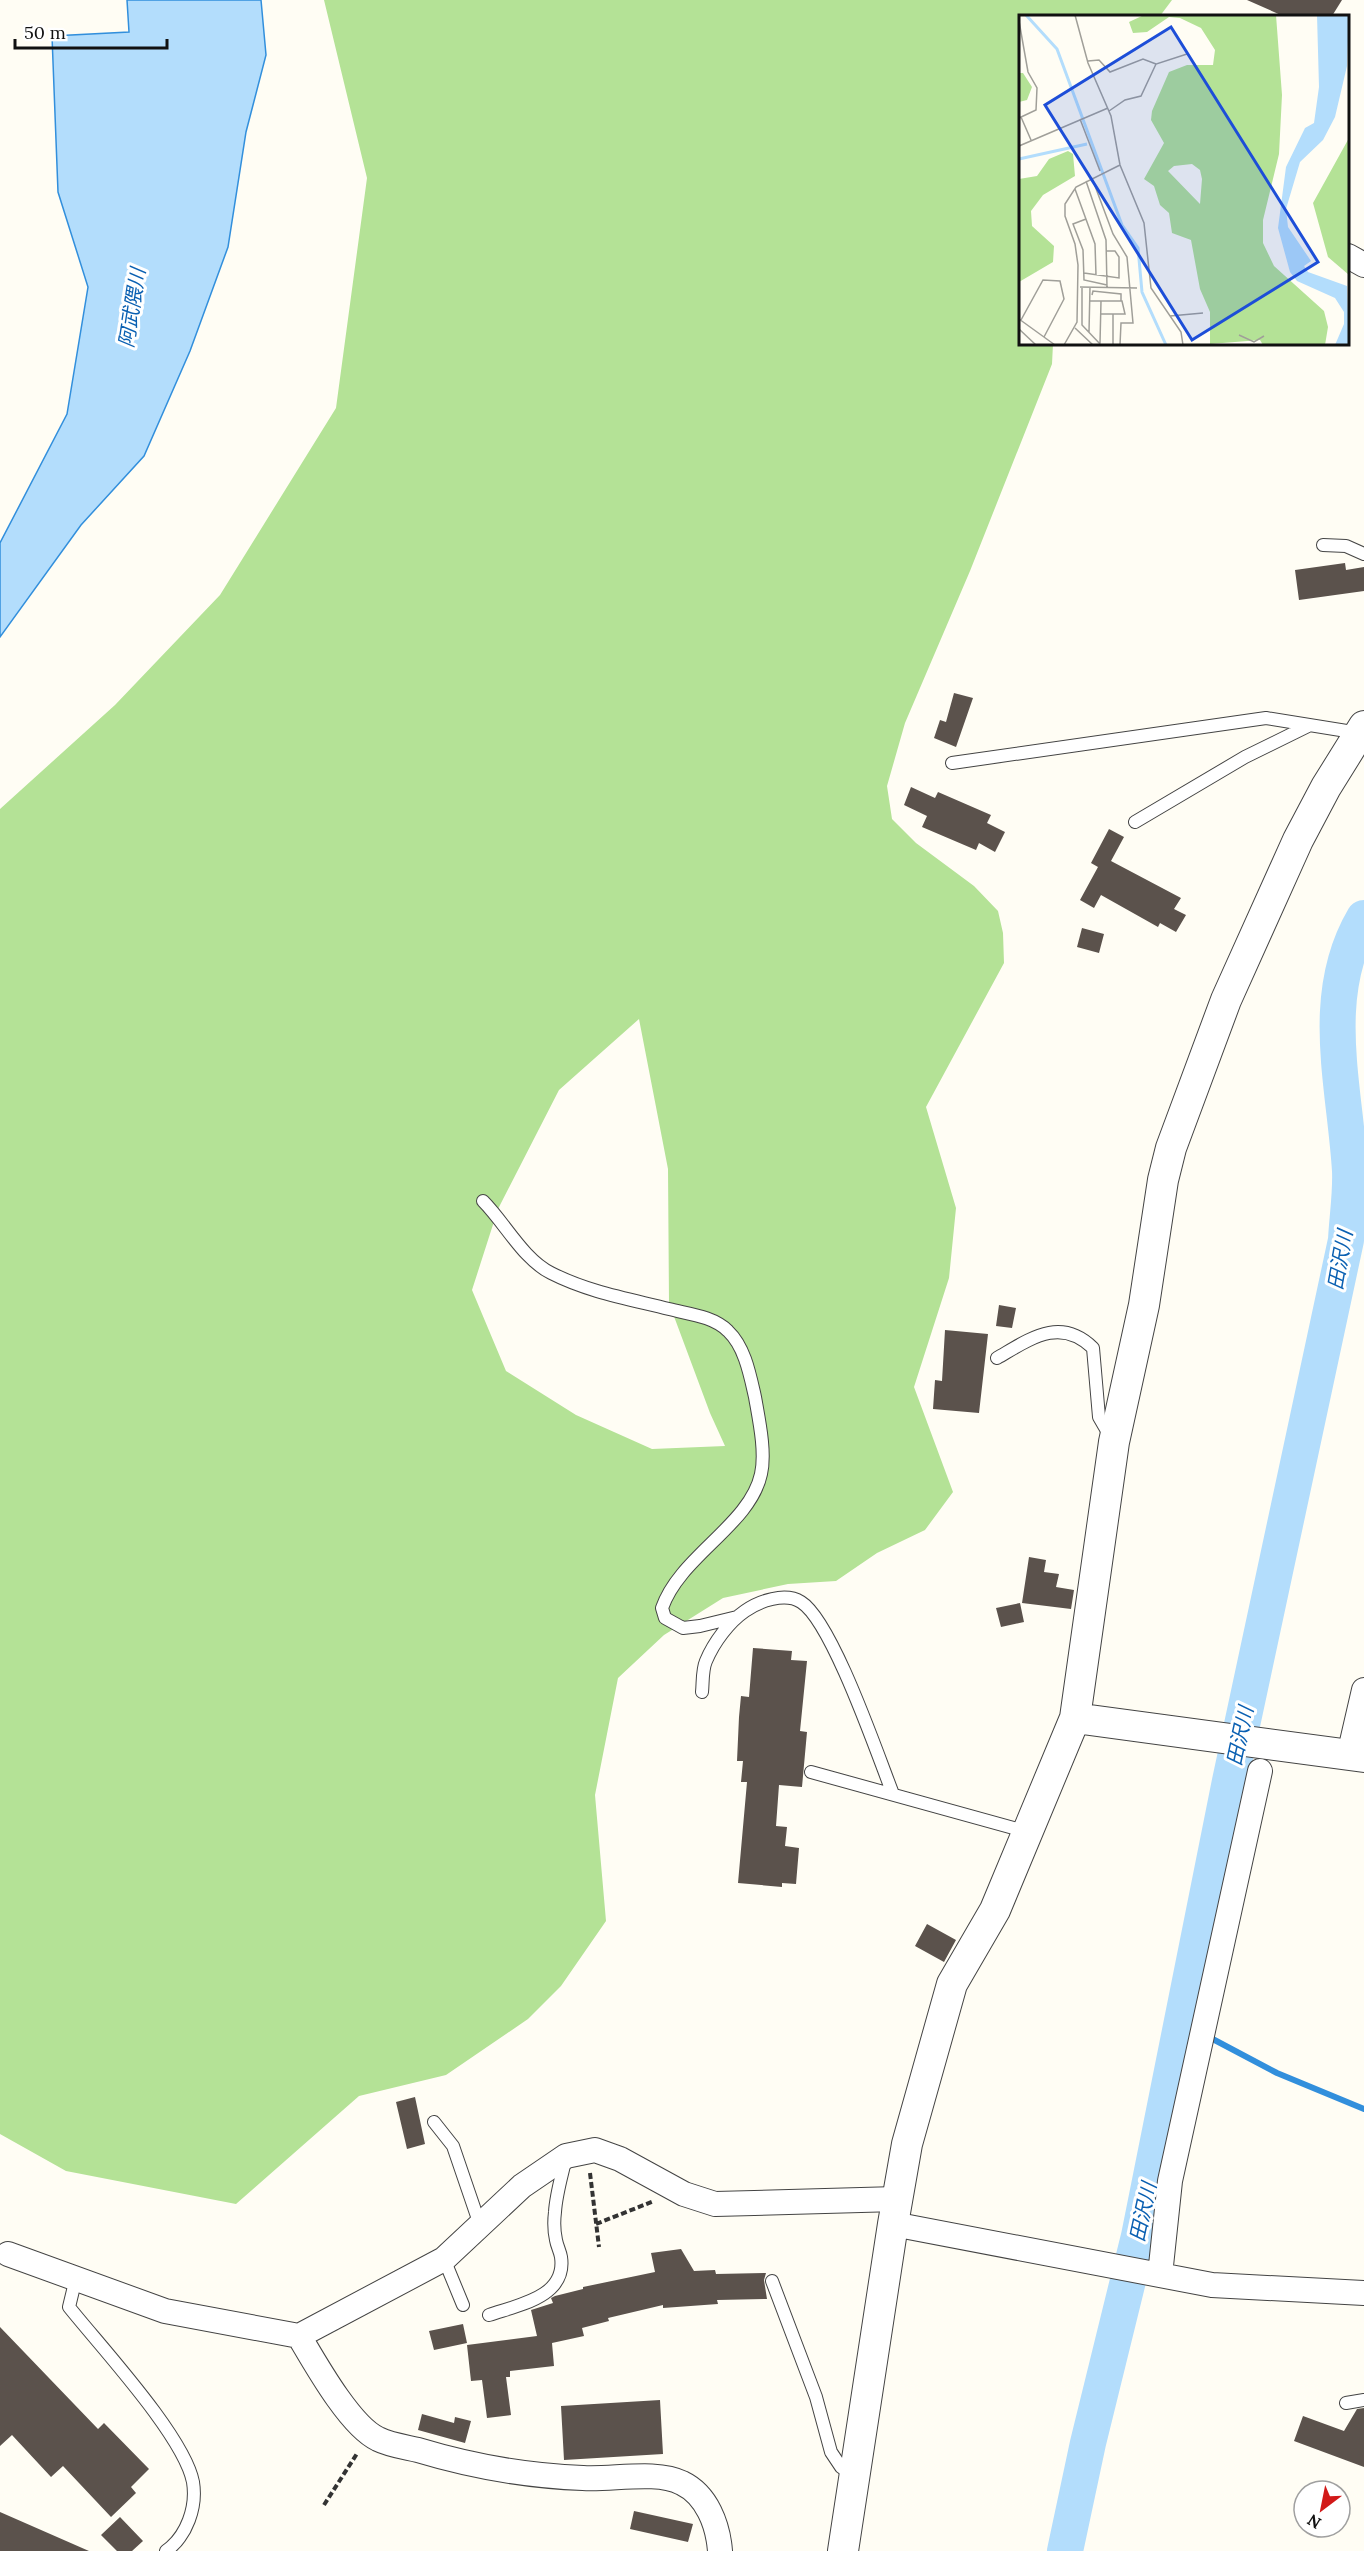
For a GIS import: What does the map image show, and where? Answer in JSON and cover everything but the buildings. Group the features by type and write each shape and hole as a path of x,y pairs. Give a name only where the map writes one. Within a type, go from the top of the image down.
{"street":[{"path":"1349,257 1364,265"},
{"path":"843,2551 907,2144 952,1984 995,1910 1075,1718 1114,1442 1144,1305 1162,1180 1187,1100 1226,1000 1298,840 1326,787 1362,729"},
{"path":"1075,1718 1357,1756 1364,1690"},
{"path":"1160,2275 1170,2181 1260,1771"},
{"path":"8,2254 165,2311 299,2336 444,2259 522,2186 577,2154 595,2150 620,2159 679,2191 715,2204 895,2212 1160,2275 1212,2285 1364,2293"},
{"path":"299,2336 359,2426 378,2439 450,2460 538,2476 622,2479 653,2476 681,2482 696,2492 715,2522 720,2551"}],"lane":[{"path":"1323,545 1346,546 1364,554"},
{"path":"952,763 1266,718 1308,726 1362,729"},
{"path":"1135,822 1245,757 1308,726"},
{"path":"483,1201 500,1218 515,1241 549,1272 585,1288 708,1319 728,1330 742,1350 752,1382 761,1429 761,1474 753,1495 732,1522 704,1549 672,1587 662,1608 665,1618 683,1628 737,1617"},
{"path":"997,1358 1038,1334 1068,1332 1082,1337 1093,1348 1099,1417 1114,1442"},
{"path":"702,1692 705,1662 723,1633 737,1617 750,1607 764,1602 790,1598 802,1602 818,1620 846,1676 893,1794"},
{"path":"811,1772 1029,1832"},
{"path":"434,2122 453,2146 480,2225"},
{"path":"489,2315 536,2299 550,2291 557,2281 562,2271 561,2256 556,2240 555,2211 577,2154"},
{"path":"444,2259 463,2305"},
{"path":"76,2278 69,2307 156,2416 182,2456 192,2482 193,2502 189,2521 173,2546 166,2551"},
{"path":"772,2281 816,2397 831,2452 841,2467 854,2476"},
{"path":"1346,2403 1364,2400"}],"path":[{"path":"577,2154 596,2224 599,2247"},
{"path":"596,2224 679,2191"},
{"path":"324,2505 370,2434"}],"green space":[{"path":"324,0 1172,0 1161,15 1019,15 1019,345 1053,345 1052,364 970,571 905,723 887,786 892,819 916,843 974,886 998,911 1003,933 1004,963 926,1107 956,1208 949,1278 914,1387 953,1492 925,1530 877,1553 836,1581 788,1584 723,1598 664,1635 618,1678 595,1795 606,1921 561,1986 528,2019 446,2075 359,2096 236,2204 66,2171 0,2134 0,809 115,705 220,595 336,408 367,178","holes":["639,1019 668,1169 669,1303 710,1413 725,1446 652,1449 576,1415 506,1371 472,1290 498,1209 559,1090"]}],"water":[{"name":"阿武隈川","path":"127,0 261,0 266,55 246,132 228,247 190,351 144,456 81,525 0,637 0,543 67,414 88,287 58,192 52,36 129,32"}],"waterway":[{"name":"田沢川","path":"1065,2551 1088,2443 1139,2236 1230,1781 1346,1240 1350,1171 1340,1074 1338,1010 1342,978 1350,948 1364,918"},
{"path":"1182,2024 1198,2032"},
{"path":"1207,2036 1277,2073 1364,2109"}]}
